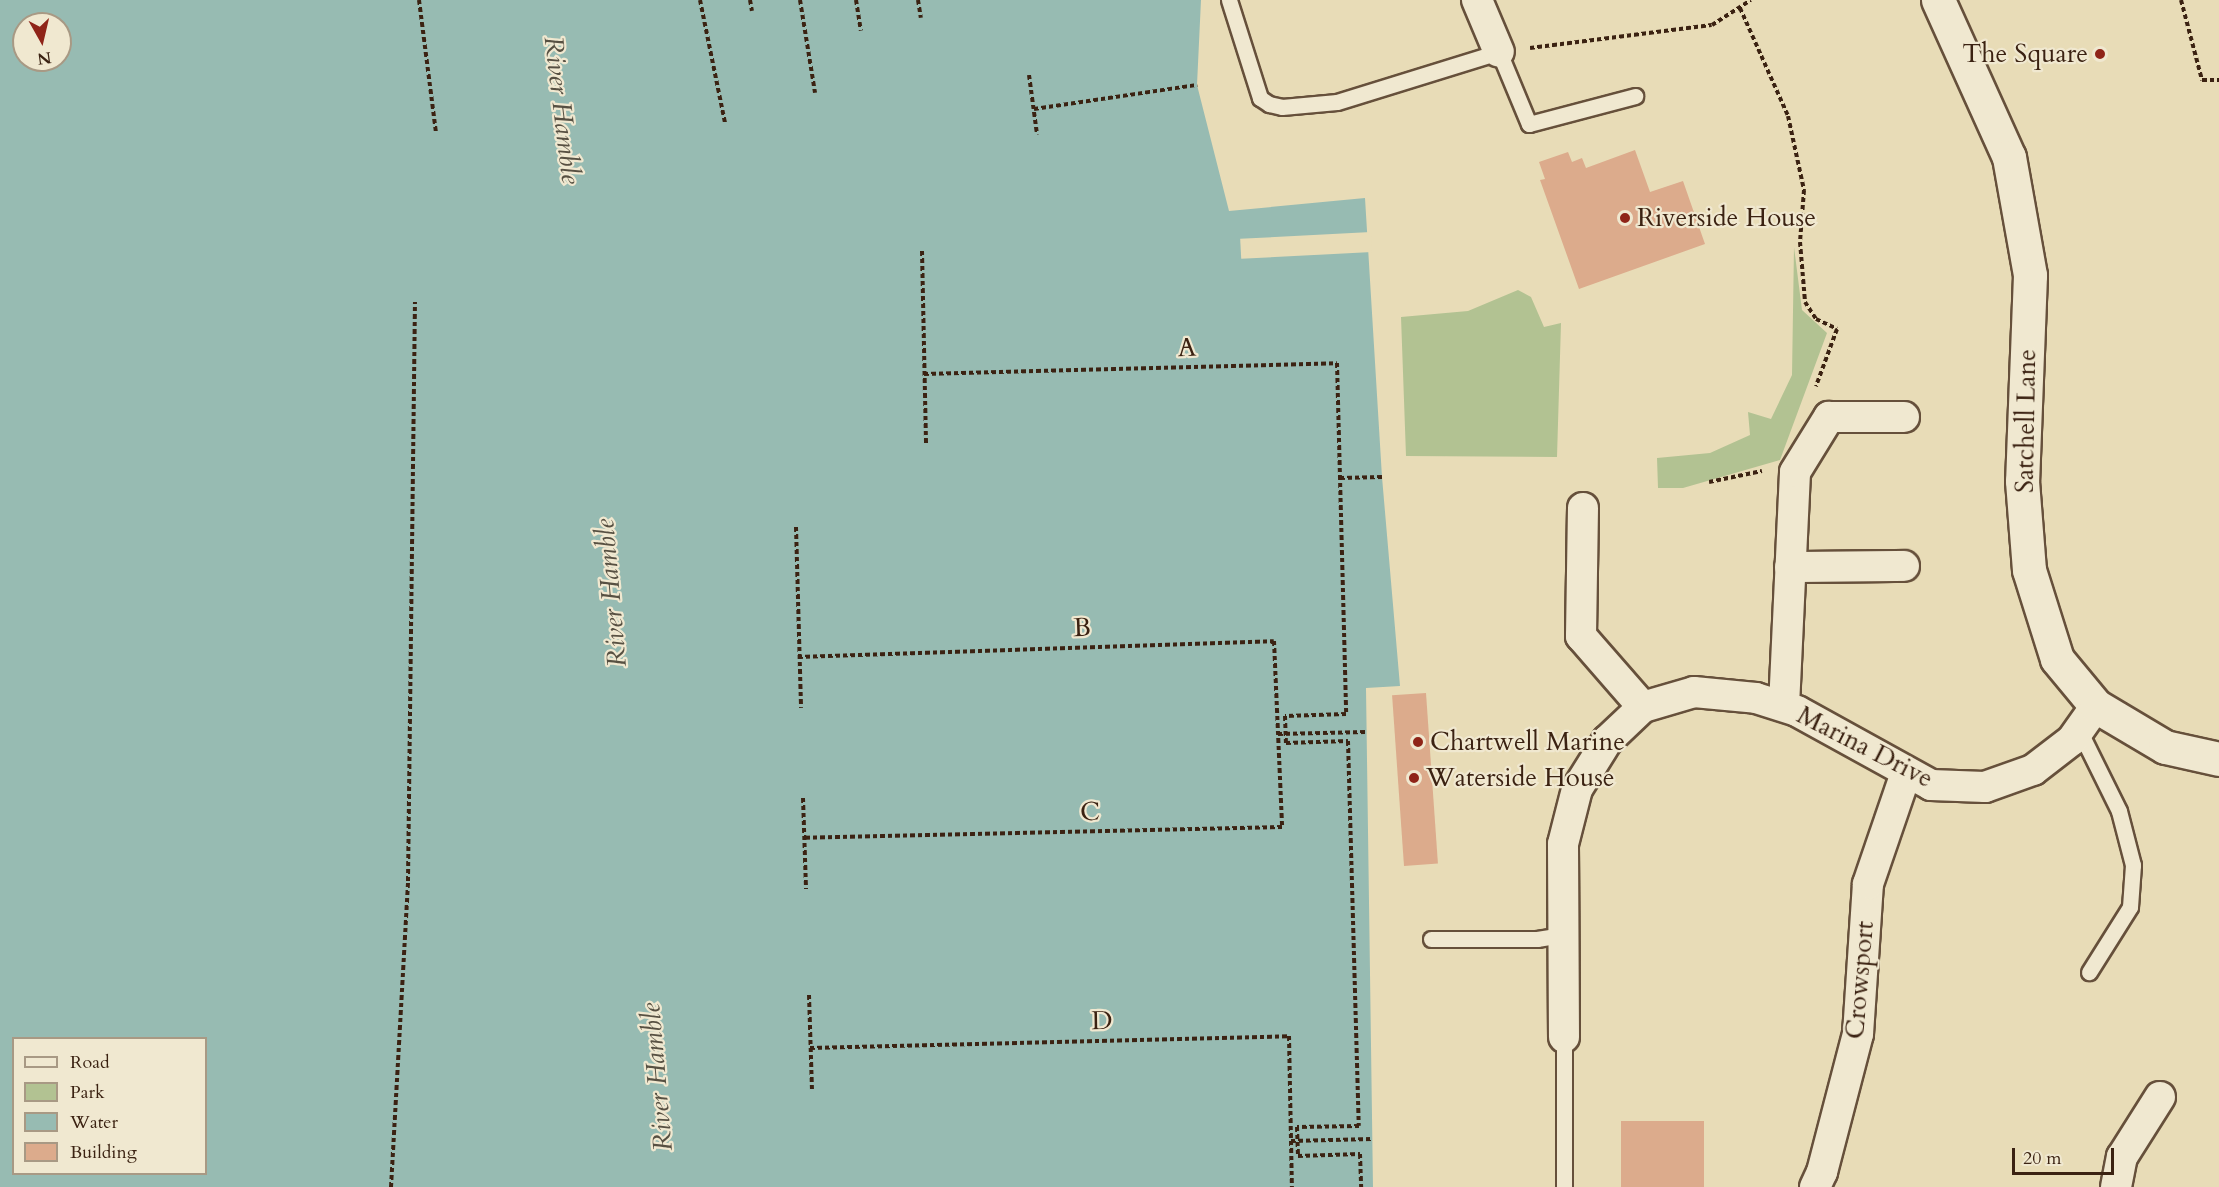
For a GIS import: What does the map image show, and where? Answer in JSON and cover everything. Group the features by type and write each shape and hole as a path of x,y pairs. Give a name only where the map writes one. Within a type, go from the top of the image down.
{"street":[{"path":"1477,0 1499,52"},
{"name":"Satchell Lane","path":"1938,0 2009,157 2030,276 2022,481 2030,570 2056,659 2088,718 2165,747 2219,759"},
{"path":"1784,706 1795,472 1829,417 1904,417"},
{"path":"1583,508 1581,636 1643,707"},
{"path":"1790,567 1904,566"},
{"name":"Marina Drive","path":"1563,1037 1563,844 1577,789 1607,741 1643,707 1694,692 1756,698 1784,706 1931,785 1985,787 2033,770 2088,718"},
{"name":"Crowsport","path":"1815,1187 1822,1172 1858,1034 1868,884 1906,773"},
{"path":"2116,1187 2122,1157 2160,1097"}],"lane":[{"path":"1229,0 1260,98 1282,107 1337,102 1499,52 1529,124 1635,96"},
{"path":"2088,718 2133,864 2130,907 2089,972"},
{"path":"1431,939 1537,939 1563,935"},
{"name":"Marina Drive","path":"1563,1037 1564,1187"}],"path":[{"path":"419,0 436,133"},
{"path":"700,0 725,123"},
{"path":"750,0 752,11"},
{"path":"800,0 815,93"},
{"path":"856,0 861,31"},
{"path":"918,0 921,18"},
{"path":"1499,52 1712,25 1751,0"},
{"path":"2181,0 2202,80 2219,80"},
{"path":"1740,8 1788,116 1804,190 1800,242 1805,302 1816,319 1837,329 1813,394"},
{"path":"1029,75 1037,134"},
{"path":"1034,109 1197,85"},
{"path":"922,251 926,445"},
{"path":"391,1187 408,881 415,302"},
{"name":"A","path":"924,374 1337,363 1340,478"},
{"path":"1709,482 1770,471"},
{"path":"1361,1187 1360,1154 1298,1156 1297,1127 1359,1126 1348,741 1286,743 1285,716 1346,714 1340,478 1382,477"},
{"path":"796,527 801,708"},
{"name":"B","path":"798,657 1274,641 1278,734"},
{"path":"1278,734 1366,732"},
{"name":"C","path":"804,838 1282,827 1278,734"},
{"path":"803,798 806,890"},
{"path":"809,995 812,1090"},
{"name":"D","path":"810,1048 1289,1036 1292,1142"},
{"path":"1292,1187 1292,1142 1372,1139"}],"green space":[{"path":"1794,247 1802,310 1827,333 1780,460 1683,488 1658,488 1657,458 1710,453 1750,435 1748,412 1771,419 1792,375"},
{"path":"1518,290 1531,297 1544,327 1561,323 1557,457 1406,456 1401,317 1468,311"}],"water":[{"name":"River Hamble","path":"0,0 1201,0 1197,85 1229,211 1365,198 1382,477 1400,686 1366,688 1373,1187 0,1187"}],"pier":[{"path":"1371,232 1372,252 1241,259 1240,239"}],"building":[{"name":"Riverside House","path":"1635,150 1650,192 1683,181 1705,244 1579,289 1540,180 1545,179 1539,162 1568,152 1572,162 1582,158 1586,168"},
{"name":"Waterside House","path":"1426,693 1438,864 1404,866 1392,695"},
{"path":"1621,1121 1704,1121 1704,1187 1621,1187"}],"place":[{"name":"The Square","path":"2100,54"},
{"name":"Riverside House","path":"1625,218"},
{"name":"Chartwell Marine","path":"1418,742"},
{"name":"Waterside House","path":"1414,778"}]}
